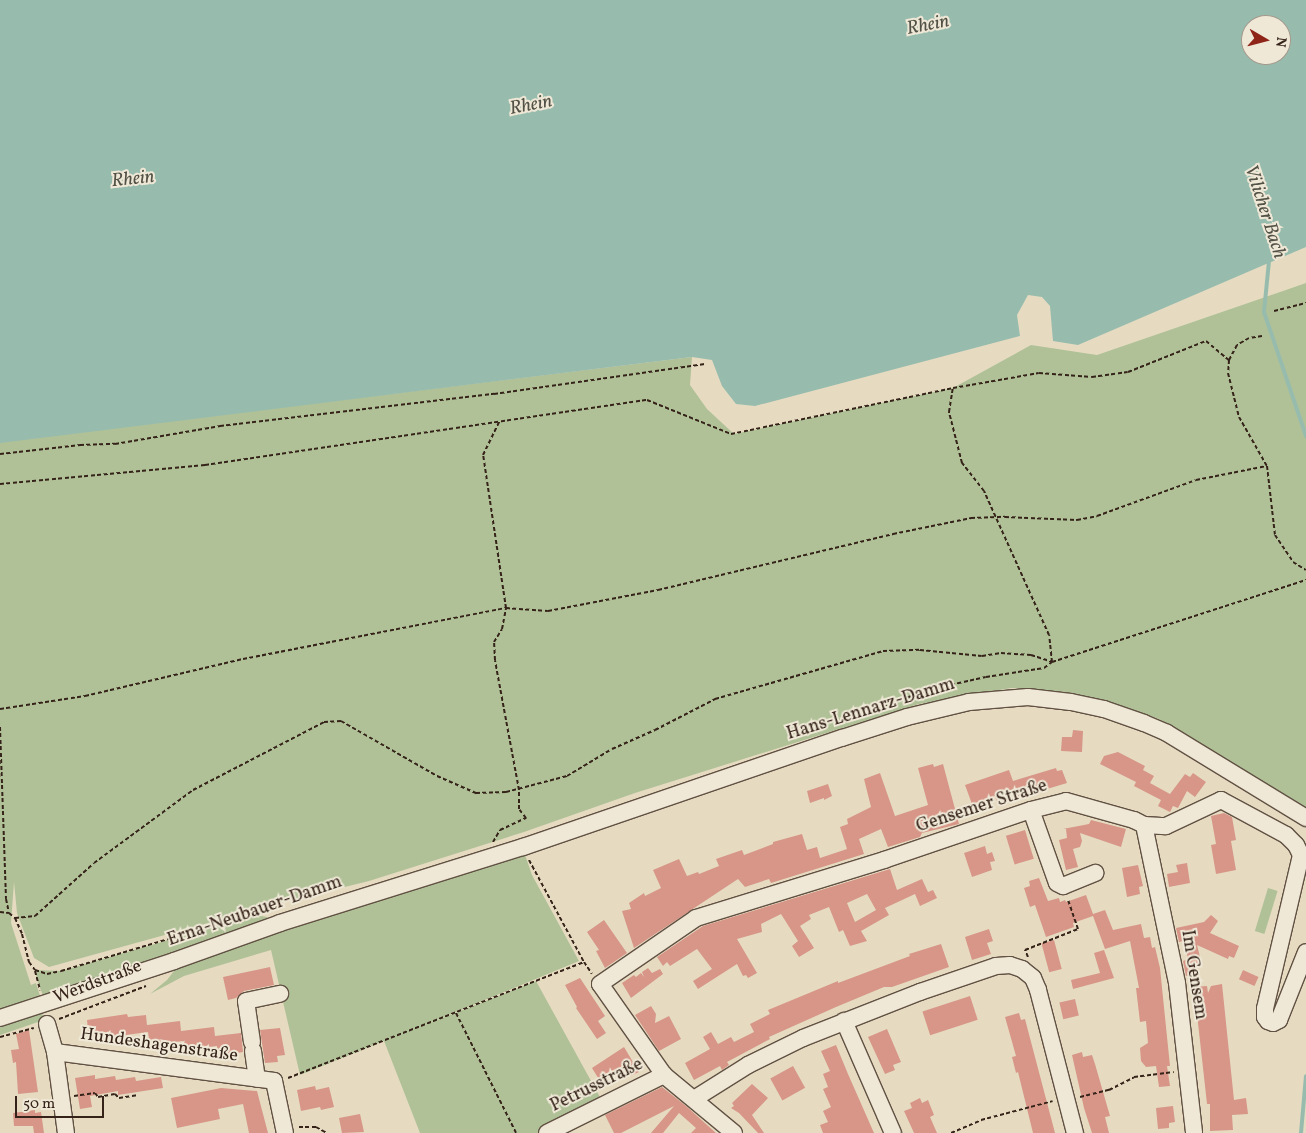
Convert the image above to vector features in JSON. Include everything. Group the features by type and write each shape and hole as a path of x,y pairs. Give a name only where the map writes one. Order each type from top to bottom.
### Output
{"street":[{"name":"Hans-Lennarz-Damm","path":"524,847 907,717 968,702 1028,697 1104,709 1144,722 1167,733 1306,818"},
{"name":"Gensemer Straße","path":"600,984 696,918 884,860 1031,810 1066,801 1134,820 1144,826 1166,826 1221,800 1286,835 1296,845 1301,855 1265,1008 1265,1017 1268,1022 1273,1023 1279,1020 1306,952"},
{"path":"1031,810 1057,883 1063,886 1096,873"},
{"name":"Im Gensem","path":"1144,826 1176,983 1194,1133"},
{"name":"Erna-Neubauer-Damm","path":"0,1018 174,961 280,923 524,847"},
{"path":"694,1098 748,1065 803,1038 844,1021 996,966 1010,965 1022,969 1033,978 1038,990 1075,1133"},
{"path":"600,984 664,1075 734,1133"},
{"name":"Hundeshagenstraße","path":"257,1079 246,1001 280,994"},
{"path":"844,1021 893,1133"},
{"name":"Werdstraße","path":"47,1024 55,1052 66,1133"},
{"name":"Hundeshagenstraße","path":"55,1052 274,1081"},
{"name":"Petrusstraße","path":"547,1133 664,1075"},
{"path":"274,1081 284,1132"}],"path":[{"path":"1274,311 1306,303"},
{"path":"1262,336 1249,338 1237,345 1229,360 1228,373 1239,417 1267,466 1276,535 1293,562 1306,570"},
{"path":"0,484 205,465 647,400 731,434 953,388 1039,373 1092,377 1128,372 1206,341 1229,360"},
{"path":"0,454 80,445 115,444 220,426 494,394 705,364"},
{"path":"953,388 949,412 962,463 984,491 1049,635 1052,662"},
{"path":"494,856 493,839 500,830 526,818 519,809 519,790 495,660 494,642 502,629 506,608 483,455 499,422"},
{"path":"0,709 85,696 243,659 506,608 548,611 658,590 893,534 971,518 1077,520 1097,516 1196,480 1267,466"},
{"path":"852,720 877,708 932,689 986,677 1044,668 1052,662 1306,580"},
{"path":"15,918 35,916 94,863 193,790 324,722 341,721 437,776 476,793 519,790 567,776 612,750 715,699 883,651 920,650 982,656 1001,653 1024,654 1052,662"},
{"path":"0,727 6,899 9,913"},
{"path":"524,847 584,962 600,984"},
{"path":"1022,969 1028,959 1025,950 1078,929 1063,886"},
{"path":"0,912 9,913 15,918 38,983"},
{"path":"34,970 47,974 61,971 252,914 272,915 280,923"},
{"path":"274,1081 300,1075 584,962"},
{"name":"Werdstraße","path":"47,1024 77,1010 149,985"},
{"path":"456,1013 516,1133"},
{"path":"0,1037 47,1024"},
{"path":"62,1098 95,1093 98,1097 115,1094 119,1098 137,1095"},
{"path":"284,1132 311,1126 327,1133"}],"shaded area":[{"path":"1306,283 1306,811 1159,719 1122,706 1065,692 1011,688 919,704 635,793 524,832 369,881 284,902 49,967 34,958 17,913 14,882 11,923 31,985 36,983 41,999 0,1013 0,442 692,357 690,385 707,409 734,434 953,388 1031,345 1097,355"},
{"path":"523,849 532,875 579,961 422,1026 536,981 601,1099 538,1133 420,1133 384,1041 300,1075 271,950 184,976 150,994 167,980 181,962"},
{"path":"1268,888 1278,891 1264,934 1255,931"},
{"path":"255,915 267,917 270,922 44,998 38,983 35,970 61,971"},
{"path":"41,1009 44,1020 0,1035 0,1021"}],"water":[{"name":"Rhein","path":"0,0 1306,0 1306,247 1078,345 1053,341 1050,306 1042,297 1028,295 1017,315 1020,336 755,406 736,404 722,386 712,360 692,357 0,443"}],"building":[{"path":"1073,730 1083,731 1082,752 1061,751 1062,737 1072,737"},
{"path":"1118,752 1145,766 1143,770 1154,776 1150,783 1170,794 1185,774 1190,777 1193,773 1206,782 1195,797 1187,791 1178,808 1173,806 1170,812 1158,806 1161,800 1134,786 1136,782 1100,764 1104,756"},
{"path":"933,764 934,767 943,764 959,824 922,833 920,837 888,847 881,829 859,839 864,854 771,883 769,879 745,887 738,879 634,948 622,911 631,909 629,903 644,893 645,896 661,888 653,870 679,859 687,876 698,872 699,874 719,866 716,859 742,850 744,855 773,844 773,842 802,834 807,850 817,847 820,858 847,849 840,827 848,824 847,819 871,807 864,779 880,773 895,816 928,805 918,768"},
{"path":"1056,768 1057,771 1062,770 1067,783 1017,798 1014,789 1001,794 997,802 995,796 972,804 965,785 1009,770 1013,781"},
{"path":"828,784 832,796 810,803 807,791"},
{"path":"1224,813 1232,817 1236,840 1231,841 1236,870 1216,874 1211,845 1216,844 1211,816"},
{"path":"1091,820 1126,829 1121,847 1080,833 1082,841 1080,847 1073,849 1078,867 1066,870 1059,840 1067,838 1066,829 1063,829 1089,824"},
{"path":"1025,830 1034,859 1015,865 1006,836"},
{"path":"985,846 987,854 992,852 995,861 990,862 992,870 972,877 964,853"},
{"path":"1187,863 1190,883 1169,887 1167,874 1178,872 1176,865"},
{"path":"1138,865 1143,886 1139,887 1140,894 1127,897 1122,868"},
{"path":"890,869 897,890 922,879 928,892 933,890 937,898 920,906 915,894 885,908 889,915 861,931 867,941 850,946 843,930 839,932 829,907 809,915 811,919 800,926 814,948 799,957 792,946 798,941 781,914 761,924 762,932 737,939 757,973 748,978 746,975 743,976 737,964 698,989 693,981 712,969 697,949 670,966 667,962 663,966 657,957 703,926","holes":["867,894 876,910 855,922 847,903"]},
{"path":"1039,878 1048,901 1059,898 1060,902 1065,900 1066,902 1086,895 1093,914 1105,910 1113,930 1141,924 1144,938 1150,937 1152,948 1155,947 1160,968 1170,1066 1167,1066 1170,1086 1159,1087 1156,1066 1146,1067 1141,1061 1140,1048 1148,1043 1146,1021 1140,1022 1136,988 1139,988 1130,941 1105,949 1093,916 1073,923 1074,927 1046,937 1035,905 1030,907 1024,888 1030,886 1029,881"},
{"path":"1211,915 1218,921 1210,933 1239,946 1234,958 1229,956 1228,959 1197,945 1202,965 1194,967 1195,974 1186,976 1183,961 1188,959 1184,941 1179,942 1176,928 1204,922"},
{"path":"604,920 627,953 605,968 596,951 599,950 587,932"},
{"path":"989,929 993,941 987,943 991,954 972,960 965,937"},
{"path":"1054,940 1062,969 1049,972 1041,943"},
{"path":"941,944 949,967 892,987 884,987 769,1037 770,1039 727,1062 729,1065 722,1070 720,1066 694,1080 685,1063 710,1049 703,1037 711,1032 718,1044 731,1037 734,1042 754,1032 750,1024 770,1014 768,1010 838,981 838,983 910,956 909,954"},
{"path":"1104,950 1114,978 1073,989 1071,980 1100,973 1094,953"},
{"path":"270,967 274,985 244,991 236,998 228,1000 223,977"},
{"path":"648,968 652,973 660,969 663,974 631,998 622,983 641,973 644,977 642,972"},
{"path":"1243,970 1259,977 1254,986 1239,979"},
{"path":"580,978 605,1016 598,1021 606,1033 597,1039 576,1008 565,985"},
{"path":"1222,984 1234,1100 1246,1098 1248,1114 1232,1115 1233,1130 1210,1131 1210,1104 1207,1104 1194,987 1207,986 1208,993 1211,986"},
{"path":"970,996 978,1020 930,1035 922,1011"},
{"path":"1075,999 1079,1016 1063,1019 1059,1003"},
{"path":"651,1006 656,1014 655,1023 669,1016 681,1039 659,1051 635,1015"},
{"path":"1019,1013 1021,1020 1025,1019 1055,1133 1033,1133 1018,1072 1016,1073 1012,1057 1016,1056 1005,1017"},
{"path":"127,1014 128,1017 146,1015 147,1025 180,1021 181,1031 214,1027 215,1036 241,1033 243,1052 218,1056 217,1046 184,1050 183,1041 150,1045 148,1032 89,1040 87,1020"},
{"path":"280,1028 285,1055 277,1056 278,1062 265,1063 260,1030"},
{"path":"887,1029 901,1062 893,1065 895,1070 885,1074 868,1037"},
{"path":"29,1030 38,1092 18,1094 16,1062 13,1063 11,1050 19,1049 16,1034"},
{"path":"836,1045 874,1133 823,1133 820,1125 828,1122 823,1111 831,1107 823,1089 828,1087 823,1074 830,1071 821,1051"},
{"path":"624,1047 639,1072 630,1076 621,1067 600,1081 592,1068"},
{"path":"1082,1052 1083,1057 1092,1055 1110,1116 1105,1117 1109,1133 1092,1133 1084,1108 1072,1055"},
{"path":"793,1066 805,1088 782,1100 770,1079"},
{"path":"95,1075 95,1079 115,1076 116,1080 135,1077 136,1081 161,1077 163,1088 118,1095 118,1091 90,1096 92,1107 80,1109 75,1078"},
{"path":"752,1084 768,1098 752,1115 764,1133 758,1133 739,1113 731,1108 734,1106 732,1103"},
{"path":"315,1086 316,1090 329,1087 334,1107 321,1110 320,1107 301,1111 297,1090"},
{"path":"662,1087 716,1133 691,1133 696,1128 679,1113 663,1133 651,1133 674,1106 621,1133 614,1133 605,1115"},
{"path":"221,1088 257,1091 268,1133 249,1133 243,1104 218,1109 220,1119 177,1128 171,1098"},
{"path":"920,1098 922,1103 928,1100 934,1115 930,1117 937,1133 914,1133 904,1111 912,1108 910,1103"},
{"path":"1173,1106 1175,1122 1169,1123 1169,1128 1158,1129 1156,1108"},
{"path":"35,1110 35,1113 41,1112 44,1133 34,1133 33,1126 14,1126 13,1113"},
{"path":"360,1114 364,1132 342,1133 339,1118"}],"waterway":[{"name":"Vilicher Bach","path":"1269,261 1264,312 1306,436"},
{"name":"Vilicher Bach","path":"1301,1133 1306,1076"}]}
